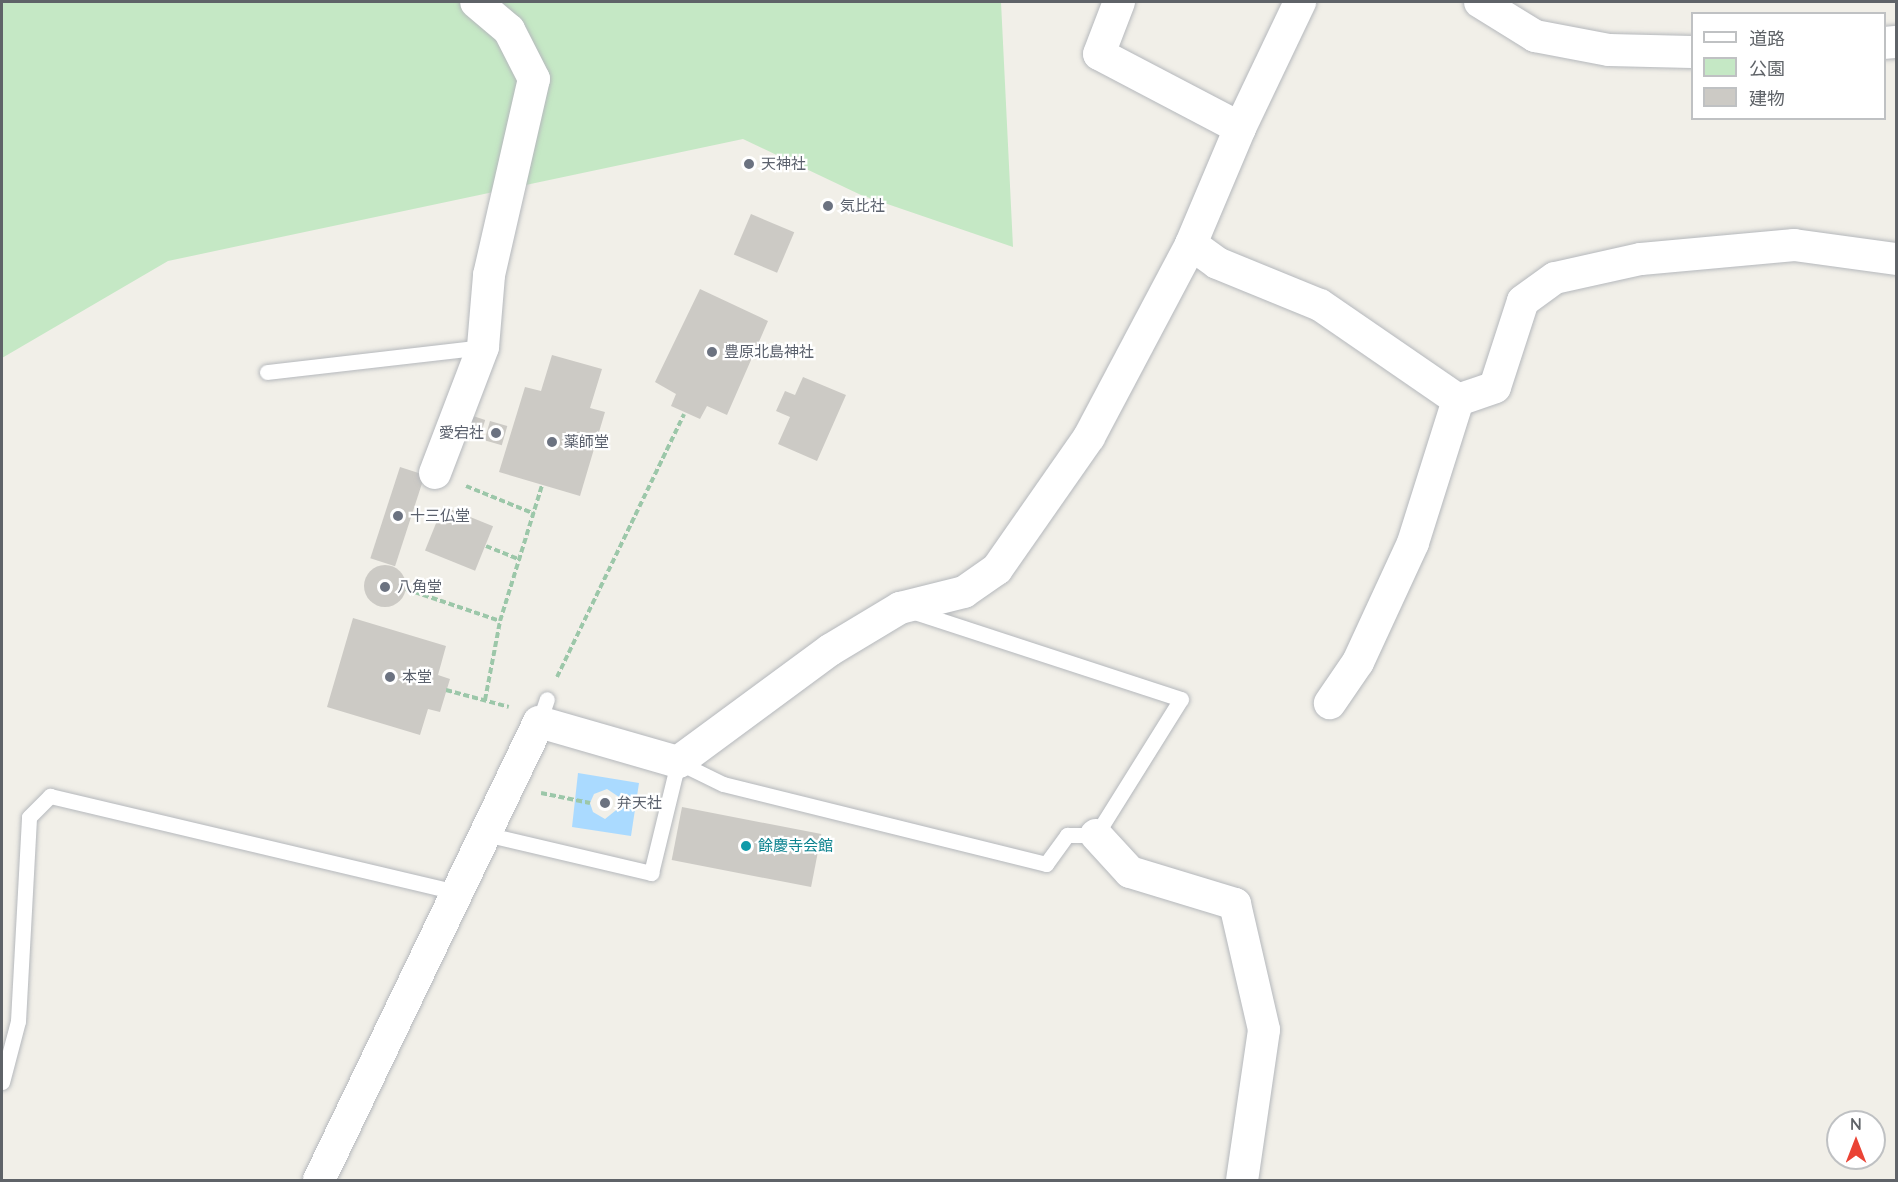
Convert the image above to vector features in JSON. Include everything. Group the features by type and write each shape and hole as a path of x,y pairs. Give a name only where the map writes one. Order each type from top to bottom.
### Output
{"street":[{"path":"435,473 483,347 489,275 534,79 509,30 476,2"},
{"path":"1119,2 1098,54 1240,128"},
{"path":"319,1180 543,710 678,762 830,651 900,608 964,592 997,569 1089,437 1191,244 1240,128 1300,2"},
{"path":"1480,2 1535,36 1609,50 1691,52"},
{"path":"1191,244 1217,263 1320,305 1458,400"},
{"path":"1458,400 1495,387 1523,301 1555,279 1641,259 1794,245 1896,259"},
{"path":"1330,703 1358,662 1413,543 1458,400"},
{"path":"1096,835 1130,872 1235,904 1263,1030 1242,1180"}],"lane":[{"path":"267,372 483,347"},
{"path":"485,834 651,873 678,762 723,784 1046,864 1067,835 1096,835 1180,699 900,608"},
{"path":"2,1082 18,1021 29,818 50,796 457,892"}],"path":[{"path":"446,690 485,700 543,710 684,414"},
{"path":"435,473 535,514"},
{"path":"485,700 500,621 535,514 542,485"},
{"path":"486,546 520,560"},
{"path":"406,589 500,621"},
{"path":"576,800 590,803"}],"green space":[{"path":"2,2 1001,2 1013,247 861,195 743,139 168,261 2,358"}],"water":[{"path":"578,773 639,783 631,836 572,827","holes":["607,789 619,797 620,807 605,819 593,812 590,803 594,794"]}],"building":[{"path":"751,214 794,232 777,273 734,255"},
{"name":"豊原北島神社","path":"700,289 768,321 727,415 707,406 700,419 671,406 676,394 655,382"},
{"name":"薬師堂","path":"552,355 602,369 590,408 605,412 580,496 499,472 525,387 541,391"},
{"path":"803,377 846,395 817,461 778,444 790,417 776,411 785,391 795,395"},
{"path":"470,415 485,420 479,438 464,433"},
{"name":"愛宕社","path":"490,421 507,426 502,445 484,440"},
{"name":"十三仏堂","path":"400,467 425,475 395,566 370,558"},
{"path":"443,506 493,526 475,571 425,551"},
{"name":"八角堂","path":"385,565 393,566 400,571 405,578 405,594 400,601 393,606 385,607 377,606 370,601 365,594 364,586 365,578 370,571 377,566"},
{"name":"本堂","path":"353,618 446,646 438,675 450,679 440,712 428,709 420,735 327,707"},
{"name":"餘慶寺会館","path":"682,807 821,834 811,887 672,860"}],"place":[{"name":"天神社","path":"749,164"},
{"name":"気比社","path":"828,206"},
{"name":"豊原北島神社","path":"712,352"},
{"name":"愛宕社","path":"496,433"},
{"name":"薬師堂","path":"552,442"},
{"name":"十三仏堂","path":"398,516"},
{"name":"八角堂","path":"385,587"},
{"name":"本堂","path":"390,677"},
{"name":"弁天社","path":"605,803"},
{"name":"餘慶寺会館","path":"746,846"}]}
